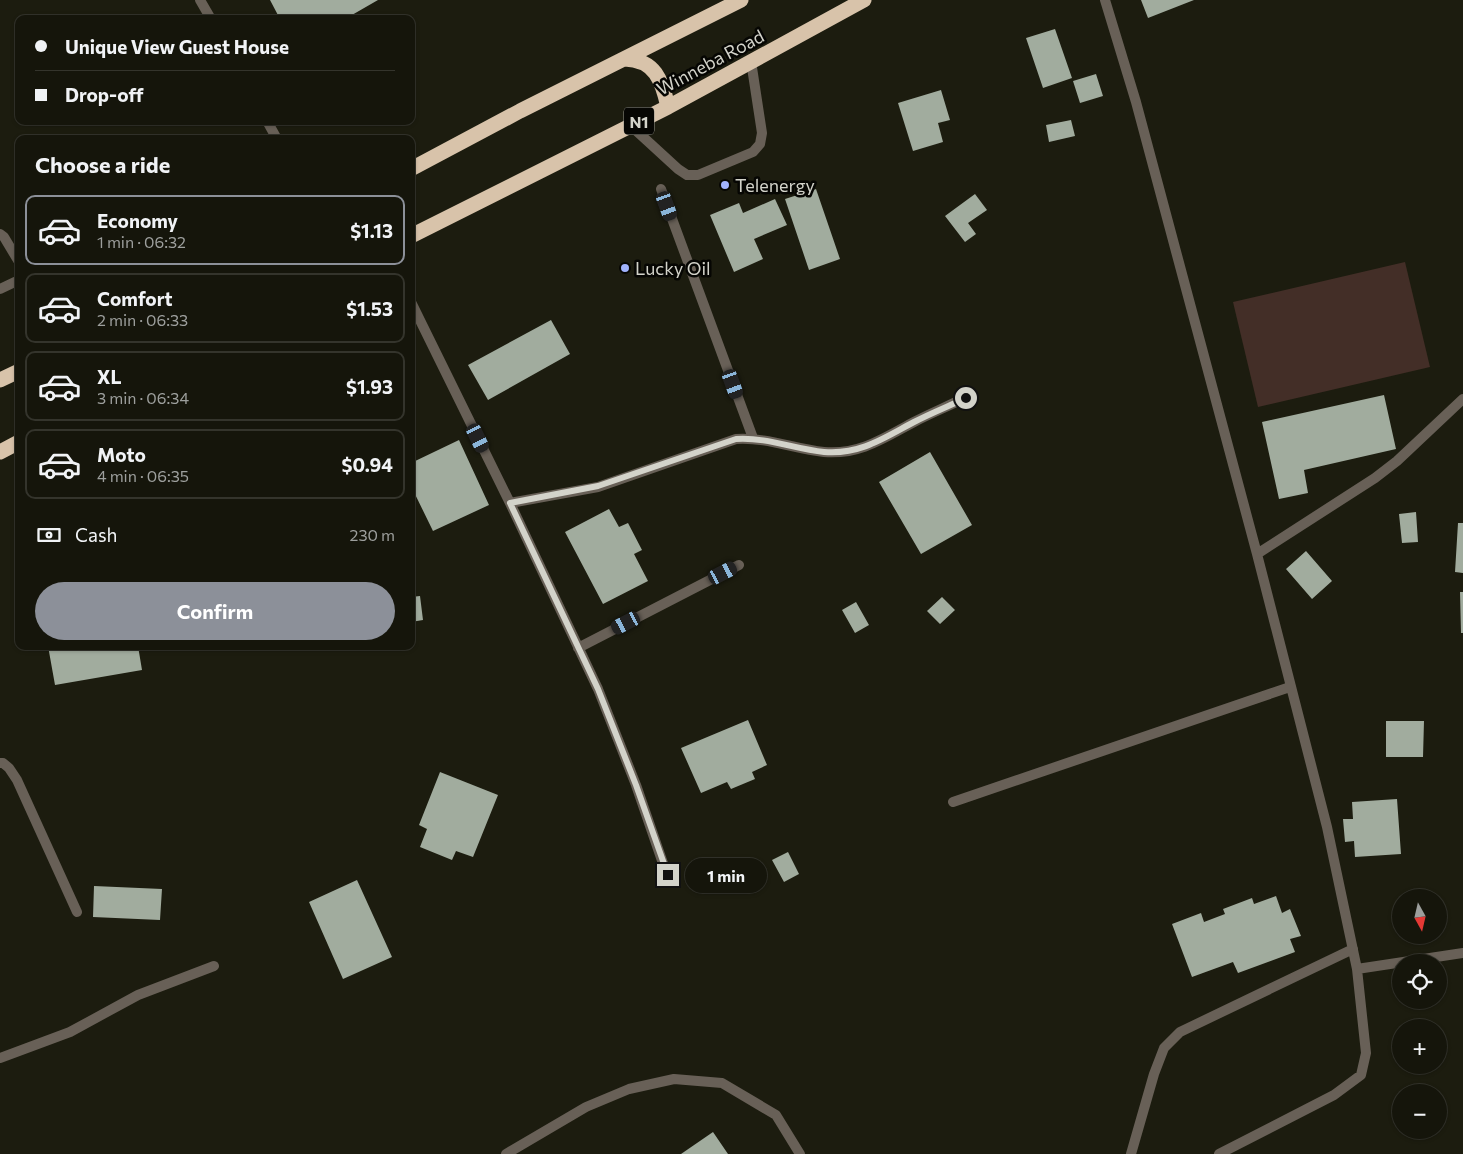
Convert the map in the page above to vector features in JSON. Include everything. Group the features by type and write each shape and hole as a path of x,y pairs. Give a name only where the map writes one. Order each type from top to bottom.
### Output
{"highway":[{"path":"415,167 520,111 741,0"},
{"name":"Winneba Road","path":"415,234 668,107 864,0"},
{"path":"624,59 637,60 655,73 662,85 668,107"},
{"path":"0,380 15,373"},
{"path":"0,452 15,444"}],"street":[{"path":"200,0 209,15"},
{"path":"1105,0 1136,102 1257,554 1327,827 1357,969 1366,1053 1361,1075 1334,1095 1218,1154"},
{"path":"630,125 678,169 687,174 698,175 753,152 760,144 762,134 751,61"},
{"path":"661,188 753,438"},
{"path":"0,234 4,237 15,255"},
{"path":"0,289 15,282"},
{"path":"415,310 510,503 598,689 636,785 668,875"},
{"path":"510,503 598,486 736,439 753,438 825,452 860,449 882,441 914,422 966,398"},
{"path":"1257,554 1375,478 1397,461 1463,399"},
{"path":"578,648 739,564"},
{"path":"953,802 1290,687"},
{"path":"0,763 9,768 16,780 77,912"},
{"path":"1131,1154 1154,1074 1164,1048 1180,1032 1353,949"},
{"path":"1357,969 1463,953"},
{"path":"0,1058 70,1032 138,995 214,966"},
{"path":"506,1154 586,1107 629,1089 674,1079 722,1083 753,1101 776,1115 800,1154"}],"shaded area":[{"path":"1405,262 1430,367 1258,407 1233,302"}],"building":[{"path":"270,0 378,0 352,15 278,15"},
{"path":"1141,0 1194,0 1148,18"},
{"path":"1055,29 1072,78 1043,88 1026,38"},
{"path":"1096,74 1103,96 1080,103 1073,81"},
{"path":"941,90 950,120 938,123 943,142 913,151 898,103"},
{"path":"1071,120 1075,136 1049,142 1046,125"},
{"path":"816,189 840,259 809,270 785,199"},
{"path":"975,194 987,210 968,223 976,234 965,242 945,216"},
{"path":"775,199 787,225 754,239 763,259 734,272 710,215 739,203 743,213"},
{"path":"551,320 570,354 488,400 468,365"},
{"path":"1384,395 1396,449 1304,470 1308,493 1279,499 1262,422"},
{"path":"459,440 489,505 433,531 415,494 415,461"},
{"path":"930,452 972,525 921,554 879,482"},
{"path":"609,509 619,527 628,523 642,550 634,554 648,581 603,604 565,532"},
{"path":"1416,512 1418,542 1402,543 1399,514"},
{"path":"1458,523 1463,523 1463,573 1455,572"},
{"path":"1306,551 1332,581 1312,599 1286,569"},
{"path":"1460,592 1463,592 1463,633 1461,633"},
{"path":"420,596 423,620 415,621 415,597"},
{"path":"942,597 955,610 940,624 927,611"},
{"path":"856,602 869,625 855,633 842,610"},
{"path":"49,650 139,650 142,670 55,685"},
{"path":"748,720 767,765 752,772 755,779 731,789 727,782 701,793 681,748"},
{"path":"1386,721 1424,721 1423,757 1386,757"},
{"path":"440,772 498,795 473,857 456,851 452,860 420,847 427,829 419,825"},
{"path":"1397,799 1401,854 1355,857 1354,841 1345,842 1343,819 1353,819 1352,802"},
{"path":"788,852 799,874 784,882 772,860"},
{"path":"357,880 392,957 343,979 309,902"},
{"path":"94,886 162,889 160,920 93,917"},
{"path":"1276,896 1282,913 1290,909 1301,936 1290,939 1295,952 1238,973 1233,962 1192,977 1172,924 1201,913 1204,922 1225,914 1223,909 1252,898 1254,904"},
{"path":"713,1132 728,1154 681,1154"}],"place":[{"name":"Telenergy","path":"725,185"},
{"name":"Lucky Oil","path":"625,268"}],"route":[{"path":"668,875 636,785 598,689 510,503 586,490 736,439 753,438 825,452 860,449 882,441 914,422 966,398"}]}
